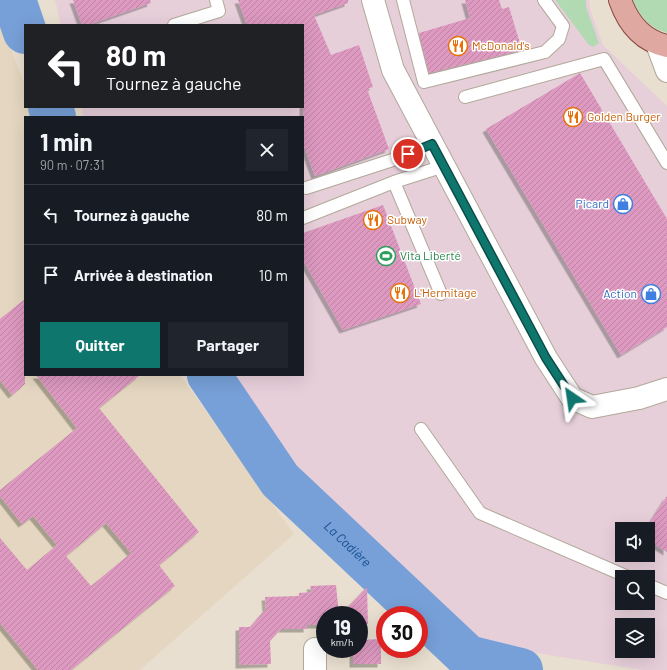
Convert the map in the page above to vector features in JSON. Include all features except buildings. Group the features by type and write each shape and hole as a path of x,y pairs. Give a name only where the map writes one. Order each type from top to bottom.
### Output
{"main road":[{"path":"620,0 626,17 637,31 662,45"}],"street":[{"path":"373,0 393,70 546,358 572,398 592,407 639,398 667,389"},
{"path":"662,45 667,71"}],"lane":[{"path":"177,24 219,11 216,0"},
{"path":"403,0 424,82 545,52 560,39 563,26 544,0"},
{"path":"465,97 604,59 667,163"},
{"path":"306,188 408,154 432,144"},
{"path":"304,218 394,182 444,166"},
{"path":"394,182 441,294"},
{"path":"421,429 480,514 615,571"},
{"path":"655,588 667,593"}],"shaded area":[{"path":"55,0 589,0 590,9 603,45 667,106 667,670 642,670 474,643 287,470 222,376 304,376 304,116 84,116 81,108 304,108 304,24 61,24"},
{"path":"0,21 24,82 24,108 34,108 38,116 24,116 24,376 181,376 294,534 140,670 0,670"}],"green space":[{"path":"555,0 586,0 586,7 599,43 593,47 589,45"},
{"path":"633,0 667,0 667,33 650,25 642,17"}],"waterway":[{"name":"La Cadière","path":"14,0 24,29"},
{"name":"La Cadière","path":"50,108 54,116"},
{"name":"La Cadière","path":"210,376 280,480 468,657 521,670"}],"place":[{"name":"McDonald's","path":"458,46"},
{"name":"Golden Burger","path":"573,117"},
{"name":"Picard","path":"623,204"},
{"name":"Subway","path":"373,220"},
{"name":"Vita Liberté","path":"386,256"},
{"name":"L'Hermitage","path":"400,293"},
{"name":"Action","path":"651,294"}],"route":[{"path":"408,154 432,144 546,358 572,398"}]}
